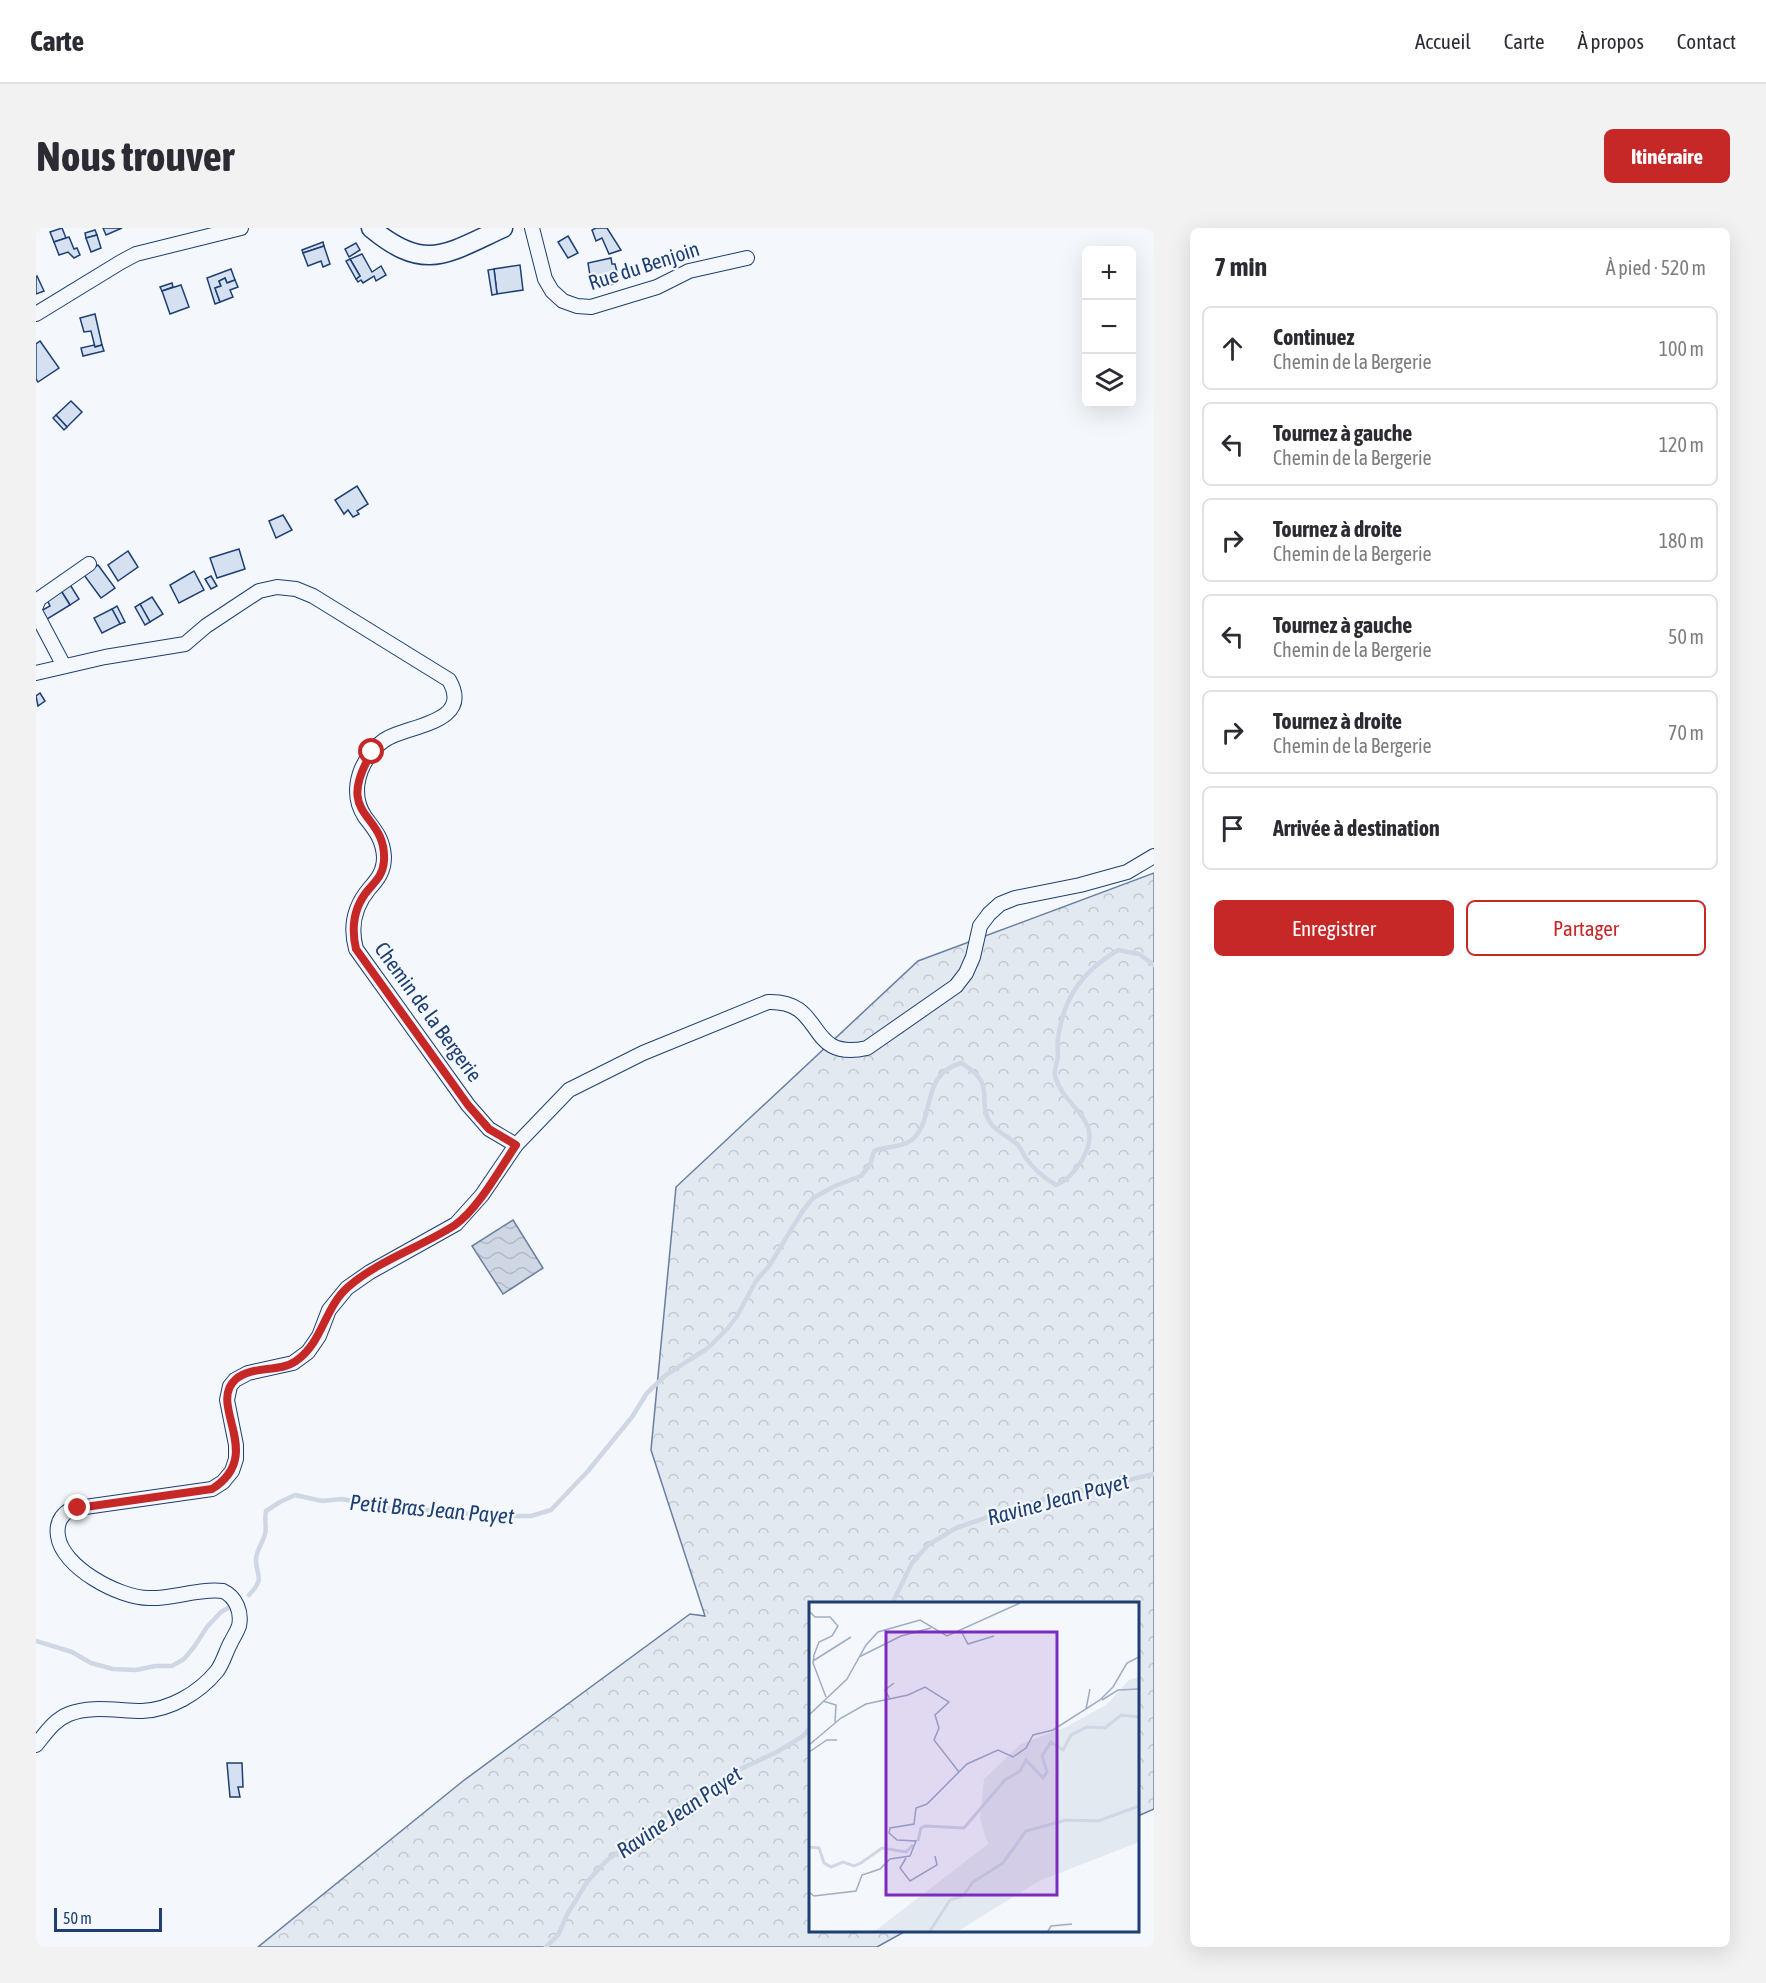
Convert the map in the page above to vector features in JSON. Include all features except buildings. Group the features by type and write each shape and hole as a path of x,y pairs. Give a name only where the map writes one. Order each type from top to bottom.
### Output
{"street":[{"path":"36,315 136,254 241,228"},
{"path":"371,228 389,244 423,256 439,255 456,250 502,228"},
{"name":"Rue du Benjoin","path":"532,228 545,279 552,291 563,301 577,306 591,307 657,287 689,271 747,258"},
{"path":"36,606 39,599 89,564"},
{"name":"Chemin de la Bergerie","path":"64,666 185,644 243,600 259,591 277,587 296,589 313,596 449,680 453,687 454,703 445,716 387,738 372,752 361,770 357,781 359,806 375,828 382,843 384,859 377,881 359,903 353,920 353,936 356,949 468,1105 489,1129 516,1145"},
{"path":"36,613 64,666 36,672"},
{"path":"36,1745 50,1726 67,1714 87,1709 145,1710 168,1706 196,1692 218,1669 240,1622 236,1602 223,1591 147,1598 108,1588 75,1564 59,1545 57,1530 61,1517 71,1509 212,1489 223,1482 232,1472 236,1459 236,1445 227,1400 230,1386 235,1380 248,1373 293,1363 308,1352 319,1336 330,1310 347,1288 370,1272 456,1224 482,1196 516,1145 569,1090 643,1053 768,1002 781,1001 794,1005 804,1013 827,1044 840,1050 854,1051 867,1048 956,986 966,973 973,957 980,926 1000,904 1015,898 1080,885 1126,872 1154,856"}],"green space":[{"path":"1154,873 1154,1809 1139,1816 1139,1602 809,1602 809,1932 904,1932 877,1947 258,1947 463,1781 690,1614 705,1616 651,1450 676,1187 918,961"}],"water":[{"path":"513,1220 543,1268 503,1294 472,1246"}],"waterway":[{"name":"Petit Bras Jean Payet","path":"249,1595 259,1581 256,1558 266,1532 266,1511 295,1495 322,1501 342,1499 398,1510 429,1510 493,1516 531,1516 551,1510 588,1471 632,1417 647,1393 666,1375 708,1348 728,1328 756,1281 769,1266 813,1198 861,1176 870,1165 874,1151 905,1144 914,1138 921,1129 934,1086 939,1077 948,1069 961,1063 973,1071 983,1086 985,1109 992,1125 1018,1145 1039,1173 1056,1185 1064,1181 1082,1160 1088,1145 1089,1133 1086,1123 1059,1087 1055,1075 1058,1038 1065,1009 1070,997 1085,976 1118,950 1139,954 1154,965"},
{"name":"Ravine Jean Payet","path":"893,1602 912,1563 928,1545 956,1528 1029,1503 1154,1474"},
{"name":"Petit Bras Jean Payet","path":"36,1641 72,1652 91,1663 113,1669 136,1670 155,1666 172,1666 184,1659 207,1627 221,1612 233,1605"},
{"name":"Ravine Jean Payet","path":"546,1947 558,1935 587,1882 605,1862 668,1814 734,1772 777,1752 803,1736 809,1729"}],"route":[{"path":"78,1508 212,1489 223,1482 232,1472 236,1459 236,1445 227,1400 230,1386 235,1380 241,1375 293,1363 308,1352 319,1336 330,1310 347,1288 370,1272 456,1224 482,1196 516,1145 489,1129 468,1105 356,949 353,920 359,903 377,881 384,859 382,843 375,828 359,806 357,793 357,781 361,770 372,752"}]}
